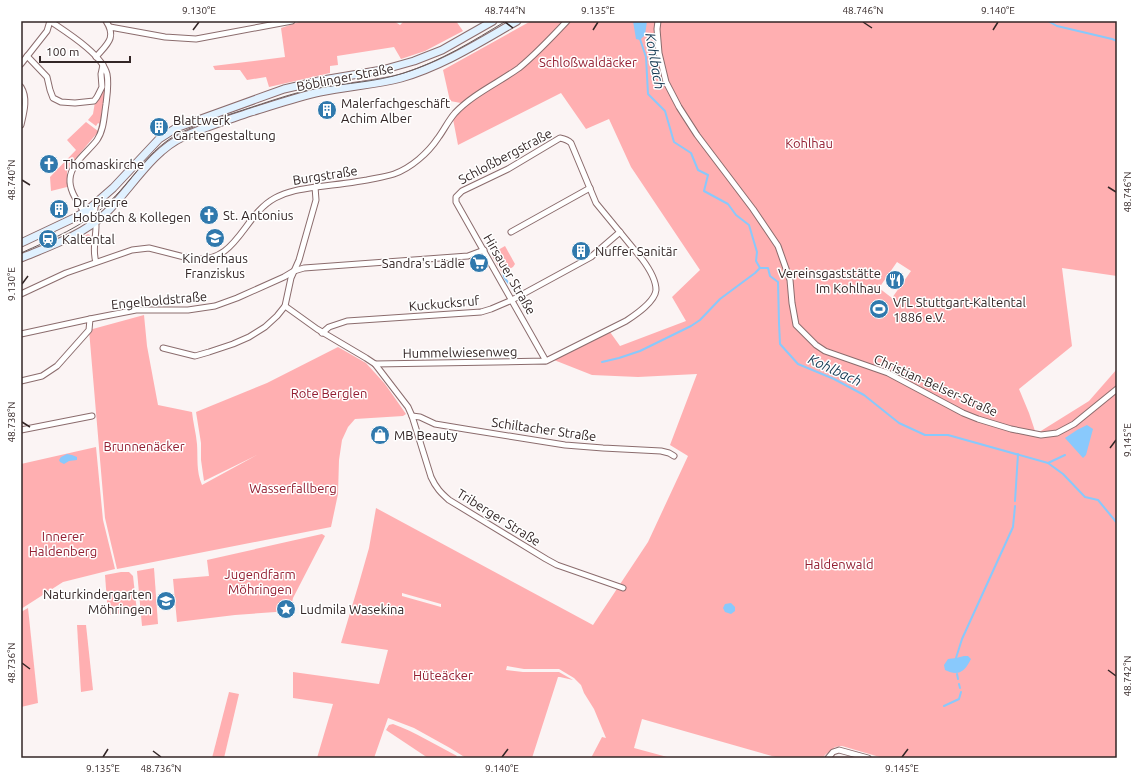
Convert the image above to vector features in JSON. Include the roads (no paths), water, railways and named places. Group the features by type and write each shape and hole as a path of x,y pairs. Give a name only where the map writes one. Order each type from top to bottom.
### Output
{"main road":[{"name":"Böblinger Straße","path":"21,243 69,221 96,205 152,146 167,133 176,128 284,90 323,80 382,70 427,57 492,21"},
{"name":"Böblinger Straße","path":"21,258 72,236 96,222 160,152 170,144 185,136 232,118 313,94 336,88 389,81 416,73 433,67 453,57 517,21"}],"street":[{"path":"21,64 47,31 50,21 72,36 96,57 103,65 107,73 108,89 102,126 97,139 74,166 70,173 70,185 73,194 84,212 88,212 90,215 89,226"},
{"path":"96,57 110,41 112,32 106,21"},
{"path":"110,27 165,37 196,39 292,21"},
{"name":"Burgstraße","path":"21,294 66,272 132,250 149,248 192,259 199,260 211,258 217,256 231,246 256,214 270,201 286,193 386,177 403,171 429,150 438,139 449,120 462,106 518,68 567,21"},
{"name":"Christian-Belser-Straße","path":"658,21 657,29 659,54 666,82 672,95 697,135 753,209 778,246 790,280 796,325 816,345 825,351 888,373 963,413 1012,429 1041,435 1057,433 1074,424 1117,389"},
{"path":"27,56 47,77 53,98 61,102 75,103 94,101 102,87 101,74 103,65"},
{"path":"21,87 24,91 25,104 21,125"},
{"name":"Schloßbergstraße","path":"456,197 462,191 508,169 560,138 568,140 571,143 596,203 649,269 656,290 654,295 642,310 626,321 546,361"},
{"path":"163,348 195,356 233,344 249,337 266,327 277,316 285,306 291,278 299,260 316,200 315,188"},
{"path":"511,232 590,188"},
{"name":"Hirsauer Straße","path":"456,197 456,202 546,361"},
{"path":"96,205 99,211 103,213 106,212"},
{"path":"96,205 94,257 96,262"},
{"name":"Kuckucksruf","path":"322,333 329,327 347,321 481,312 491,309 512,300 591,257 620,232"},
{"name":"Engelboldstraße","path":"21,334 136,310 188,310 215,306 237,298 294,271 304,268 468,256 484,250"},
{"name":"Triberger Straße","path":"285,306 322,333 374,364 408,407 431,477 435,486 440,492 456,504 557,565 623,588"},
{"path":"21,381 42,376 57,366 89,330 90,319"},
{"name":"Hummelwiesenweg","path":"374,364 546,361"},
{"path":"21,430 92,416"},
{"name":"Schiltacher Straße","path":"412,416 420,417 435,424 565,445 661,451 674,456"},
{"path":"828,758 833,752 839,750 868,758"}],"water":[{"path":"633,21 647,21 645,35 640,40 636,39"},
{"path":"1087,425 1093,429 1086,455 1083,458 1065,438"},
{"path":"67,454 77,457 77,460 69,461 64,464 60,462 59,460 61,457"},
{"path":"731,603 735,607 735,611 731,614 725,612 723,608 725,604"},
{"path":"968,656 971,659 964,670 954,673 945,670 944,665 948,659"}],"waterway":[{"path":"1048,21 1057,26 1117,41"},
{"name":"Kohlbach","path":"640,39 646,57 648,94 665,111 674,142 691,153 698,170 708,175 704,191 728,204 736,215 749,225 757,252 756,261 760,268 768,268 770,276 778,282 780,344 798,364 834,379 864,395 899,423 925,435 948,435 1048,463 1063,474 1085,497 1098,500 1117,523"},
{"path":"508,267 505,271 504,277 514,290"},
{"path":"602,362 640,351 691,326 700,320 720,299 760,268"},
{"path":"1015,501 1018,454"},
{"path":"1048,463 1065,455"},
{"path":"956,658 962,639 1013,527 1015,506"},
{"path":"957,674 958,679"},
{"path":"959,684 960,688"},
{"path":"944,706 959,699 961,692"}],"tram line":[{"path":"21,253 66,232 97,212 116,195 159,147 180,133 211,120 299,92 404,73 444,57 506,21"}],"place":[{"name":"Malerfachgeschäft Achim Alber","path":"327,110"},
{"name":"Blattwerk Gartengestaltung","path":"159,127"},
{"name":"Thomaskirche","path":"49,164"},
{"name":"Dr. Pierre Hobbach & Kollegen","path":"59,209"},
{"name":"St. Antonius","path":"209,215"},
{"name":"Kinderhaus Franziskus","path":"215,238"},
{"name":"Kaltental","path":"48,239"},
{"name":"Nuffer Sanitär","path":"581,251"},
{"name":"Sandra's Lädle","path":"479,263"},
{"name":"Vereinsgaststätte Im Kohlhau","path":"895,280"},
{"name":"VfL Stuttgart-Kaltental 1886 e.V.","path":"879,309"},
{"name":"MB Beauty","path":"380,435"},
{"name":"Naturkindergarten Möhringen","path":"166,601"},
{"name":"Ludmila Wasekina","path":"286,609"}],"park label":[{"name":"Schloßwaldäcker","path":"588,62"},
{"name":"Kohlhau","path":"809,143"},
{"name":"Rote Berglen","path":"329,393"},
{"name":"Brunnenäcker","path":"144,446"},
{"name":"Wasserfallberg","path":"293,488"},
{"name":"Innerer Haldenberg","path":"63,544"},
{"name":"Haldenwald","path":"839,564"},
{"name":"Jugendfarm Möhringen","path":"260,582"},
{"name":"Hüteäcker","path":"443,675"}]}
